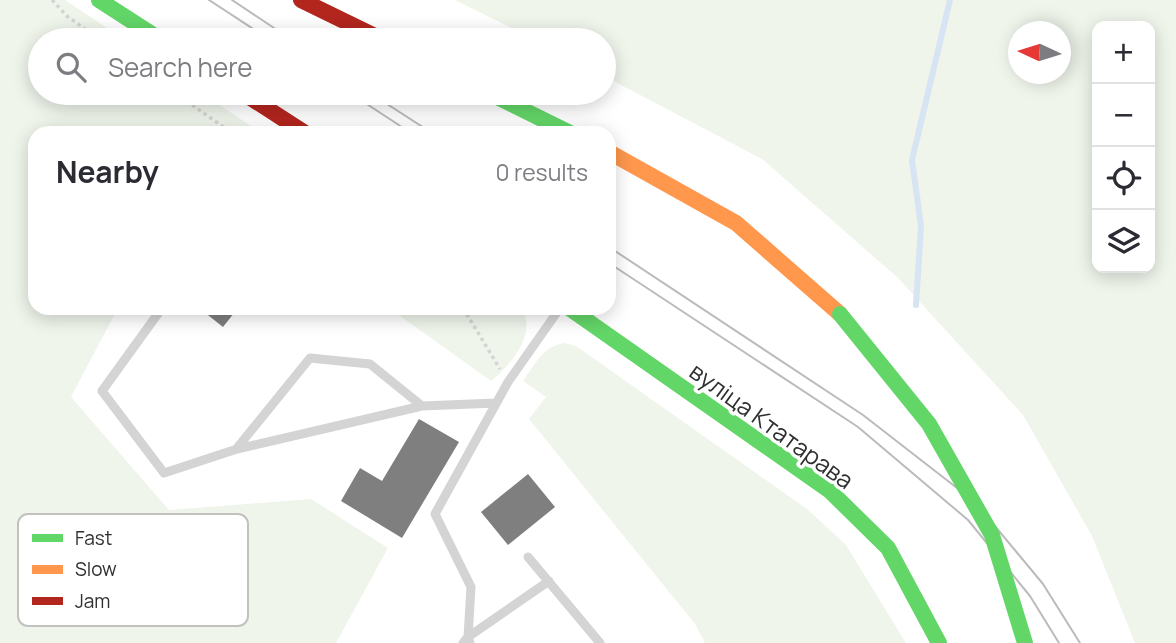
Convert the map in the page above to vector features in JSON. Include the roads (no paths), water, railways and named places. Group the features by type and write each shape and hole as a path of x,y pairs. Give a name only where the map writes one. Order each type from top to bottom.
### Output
{"main road":[{"path":"99,0 142,28"},
{"path":"301,0 358,28"},
{"path":"262,105 294,126"},
{"path":"513,105 556,126"},
{"path":"616,156 736,223 840,314 929,424 992,535 1024,643"},
{"name":"вуліца Ктатарава","path":"579,315 830,491 888,548 939,643"}],"lane":[{"path":"157,315 102,391 164,473 237,449 422,406 496,403"},
{"path":"467,641 471,587 435,514 508,382 554,315"},
{"path":"237,449 310,358 370,364 422,406"},
{"path":"528,557 600,643"},
{"path":"467,641 549,580"}],"waterway":[{"path":"916,305 921,226 912,160 950,0"}],"tram line":[{"path":"209,0 252,28"},
{"path":"232,0 274,28"},
{"path":"368,105 400,126"},
{"path":"389,105 421,126"},
{"path":"616,252 863,415 975,502 1043,584 1080,643"},
{"path":"616,268 858,427 968,520 1030,596 1059,643"}]}
